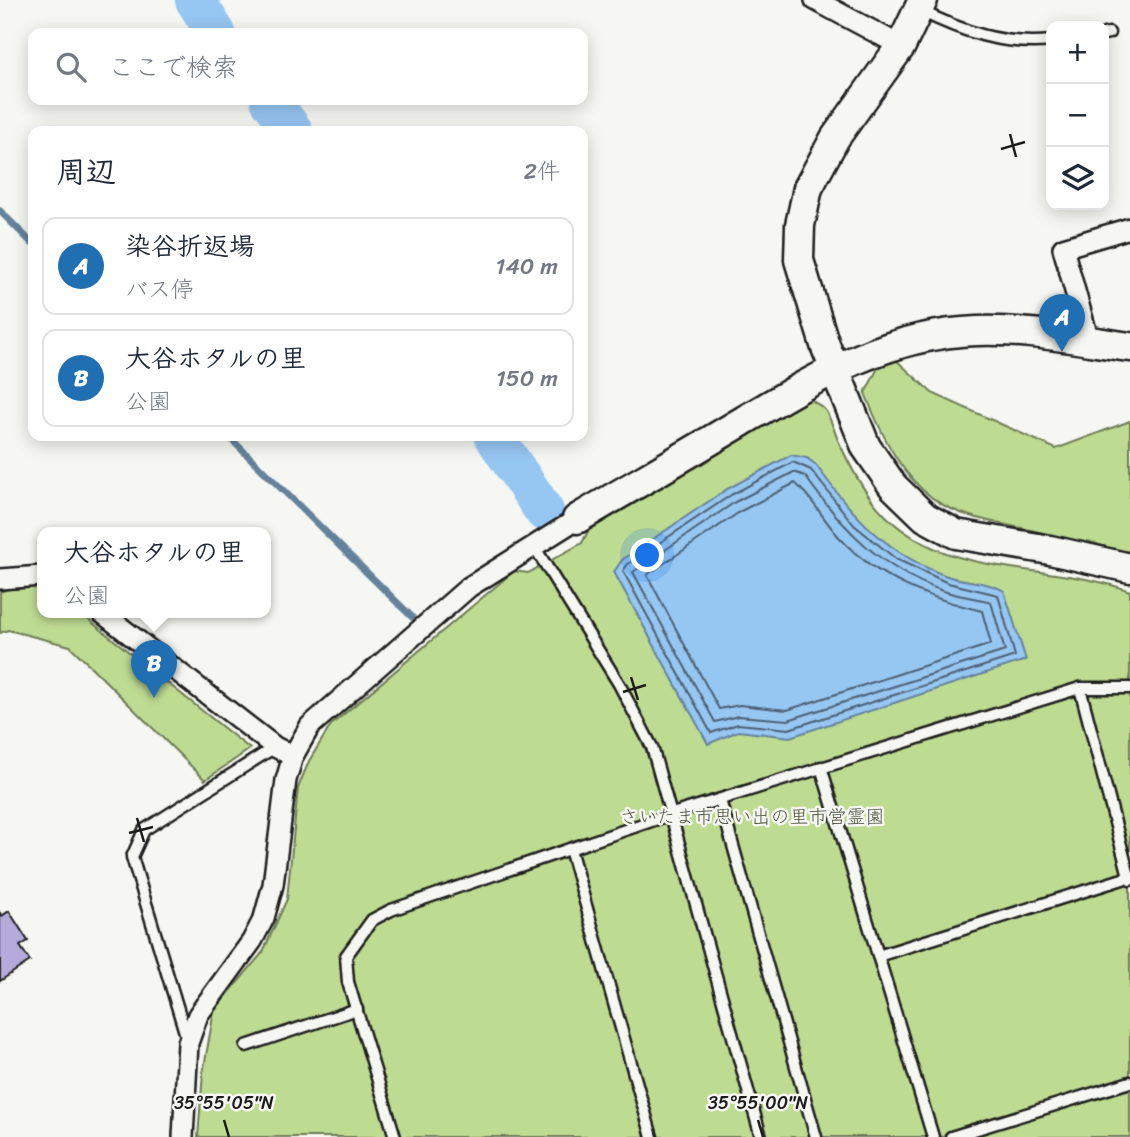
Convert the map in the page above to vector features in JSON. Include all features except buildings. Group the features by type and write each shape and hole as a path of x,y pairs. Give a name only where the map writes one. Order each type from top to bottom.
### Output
{"street":[{"path":"815,0 901,46"},
{"path":"921,5 901,46 823,156 804,202 799,260 807,293 834,368 866,447 893,486 925,517 956,534 1050,550 1130,568"},
{"path":"1089,341 1063,248 1130,228"},
{"path":"183,1137 188,1043 198,1014 252,941 264,918 273,885 286,780 293,756 317,718 469,587 571,522 834,368 905,341 975,331 1008,330 1130,347"},
{"path":"0,579 37,576"},
{"path":"109,618 275,747 293,756"}],"lane":[{"path":"921,5 975,35 1017,41 1046,41"},
{"path":"539,542 652,747 761,1137"},
{"path":"878,956 1130,878 1080,688"},
{"path":"396,1137 348,982 346,956 372,920 391,910 570,849 821,767 1080,688 1130,688"},
{"path":"188,1043 173,985 132,857 144,830 275,747"},
{"path":"821,767 933,1137"},
{"path":"720,800 816,1137"},
{"path":"570,849 652,1137"},
{"path":"246,1046 357,1009"},
{"path":"951,1137 1130,1082"}],"green space":[{"path":"895,359 932,393 1056,449 1130,421 1130,555 1088,541 1085,549 1045,534 991,522 945,506 930,496 905,471 895,456 865,393 879,366"},
{"name":"さいたま市思い出の里市営霊園","path":"808,398 827,413 847,459 869,496 883,513 909,535 938,550 968,560 1099,582 1130,591 1130,1137 198,1137 203,1073 214,1011 263,952 287,899 298,788 309,761 331,725 514,571 528,573 582,543 588,531"},
{"path":"21,584 37,587 37,618 86,618 250,749 205,780 70,646 8,630 0,633 0,592"}],"water":[{"path":"791,455 807,458 816,465 857,516 889,545 907,557 947,576 991,585 1004,591 1026,660 790,737 738,731 708,744 614,572 622,560 727,489"}],"waterway":[{"path":"195,0 213,28"},
{"path":"274,105 289,126"},
{"path":"0,211 28,239"},
{"path":"233,441 412,617"},
{"path":"497,441 544,511"}],"place":[{"name":"染谷折返場","path":"1062,352"},
{"name":"大谷ホタルの里","path":"154,698"}]}
